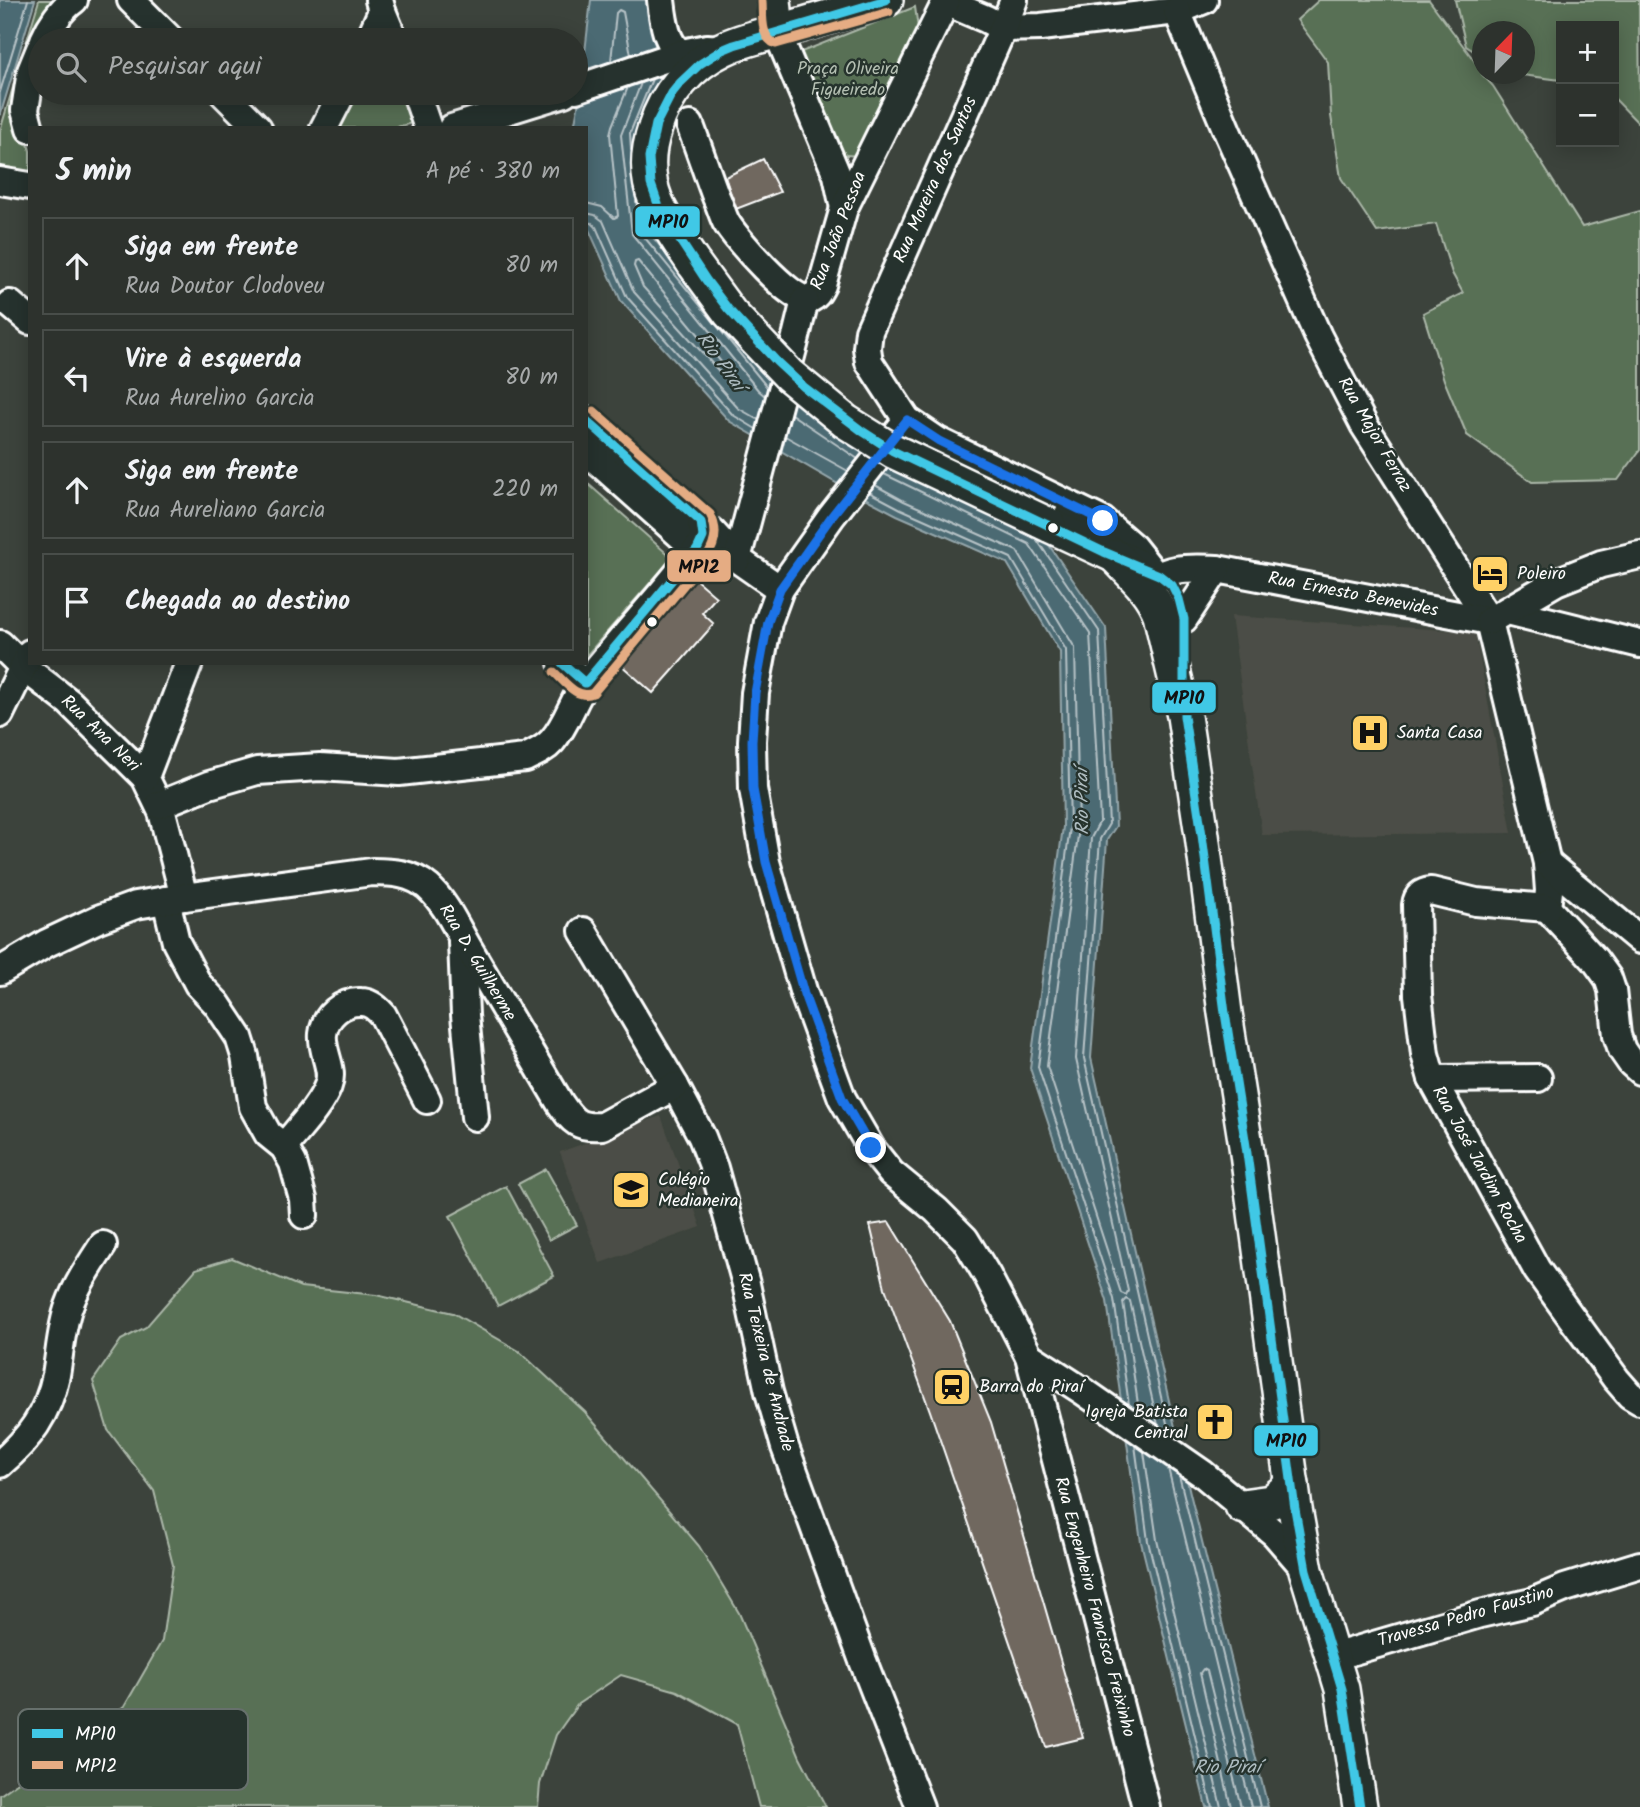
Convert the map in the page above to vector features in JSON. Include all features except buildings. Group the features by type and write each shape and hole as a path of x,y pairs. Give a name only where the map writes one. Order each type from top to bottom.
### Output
{"main road":[{"path":"886,0 776,16 692,56 679,84 662,108 651,140 649,169 656,200 694,264 730,313 789,375 826,406 893,451 1110,554 1153,579 1172,585 1179,599 1174,622 1184,716 1292,1485 1306,1570 1342,1689 1360,1807"},
{"path":"1242,1506 1271,1502 1292,1485"}],"street":[{"path":"50,28 74,0"},
{"path":"131,0 159,28"},
{"path":"661,0 670,43 674,49 692,56"},
{"name":"Rua Moreira dos Santos","path":"907,420 869,362 869,331 1014,0"},
{"path":"946,1 1003,28 1041,27 1177,11 1204,0"},
{"name":"Rua João Pessoa","path":"690,125 726,223 750,253 793,294 805,300 814,297 822,285 844,208 849,174 905,87 946,1"},
{"path":"373,28 380,6"},
{"path":"380,6 389,28"},
{"name":"Rua Major Ferraz","path":"1177,11 1324,347 1364,425 1498,616 1547,863 1547,908"},
{"path":"776,16 849,174"},
{"path":"588,86 692,56"},
{"path":"28,90 25,110 29,126"},
{"path":"235,105 256,126"},
{"path":"325,126 336,105"},
{"path":"420,105 427,126"},
{"path":"459,126 527,105"},
{"path":"0,181 28,186"},
{"path":"737,559 805,300"},
{"path":"907,420 939,441 1103,521 1133,547 1153,579"},
{"name":"Rua Engenheiro Francisco Freixinho","path":"907,420 831,517 780,589 768,622 755,693 753,789 766,862 804,994 842,1098 871,1148 891,1173 936,1210 965,1239 1029,1356 1146,1807"},
{"path":"588,422 722,542 737,559 780,589"},
{"path":"588,454 697,550 737,559"},
{"path":"160,808 209,785 257,771 320,767 400,772 525,758 540,751 565,724 585,683 697,550 704,534 701,523"},
{"path":"1498,616 1556,582 1601,564 1640,555"},
{"name":"Rua Ernesto Benevides","path":"1153,579 1185,568 1217,569 1498,616 1640,645"},
{"path":"1174,622 1217,569"},
{"name":"Rua Ana Neri","path":"0,644 26,659"},
{"path":"0,714 26,659"},
{"name":"Rua Ana Neri","path":"32,665 145,777 160,808 177,895 176,942 198,984 217,1004 239,1037 245,1056 253,1107 268,1134 284,1147 293,1163 303,1199 304,1215"},
{"path":"145,777 188,665"},
{"path":"564,665 585,683"},
{"path":"1547,863 1640,940"},
{"name":"Rua D. Guilherme","path":"0,971 47,943 97,919 136,905 177,895 372,872 395,872 412,876 428,887 445,906 560,1103 574,1122 589,1127 602,1126 675,1086"},
{"name":"Rua José Jardim Rocha","path":"1547,908 1476,902 1431,891 1425,891 1417,900 1418,995 1425,1054 1432,1079 1537,1270 1616,1379 1630,1395 1640,1401"},
{"path":"1547,908 1608,978 1622,1050 1640,1071"},
{"name":"Rua Teixeira de Andrade","path":"583,931 675,1086 702,1137 714,1168 746,1284 769,1392 785,1447 863,1661 920,1807"},
{"path":"461,937 475,1117"},
{"path":"284,1147 327,1090 331,1073 324,1049 324,1030 337,1009 351,1004 369,1003 383,1015 427,1100"},
{"path":"1432,1079 1538,1078"},
{"path":"0,1464 20,1447 36,1426 48,1401 56,1377 61,1338 69,1306 83,1275 103,1245"},
{"path":"1029,1356 1203,1475 1275,1534 1306,1570"},
{"path":"1042,1407 1086,1393"},
{"name":"Travessa Pedro Faustino","path":"1333,1657 1467,1617 1532,1602 1565,1588 1640,1566"},
{"path":"1355,1766 1368,1807"}],"shaded area":[{"name":"Santa Casa","path":"1231,616 1475,632 1512,833 1262,835"},
{"name":"Colégio Medianeira","path":"661,1116 701,1227 600,1263 560,1152"}],"green space":[{"path":"39,0 64,0 53,28 31,28"},
{"path":"1319,0 1429,0 1472,58 1472,84 1493,86 1582,227 1640,211 1640,450 1618,480 1532,482 1467,435 1444,380 1423,313 1463,293 1452,273 1436,224 1377,232 1341,178 1331,116 1328,62 1297,20"},
{"path":"1455,0 1639,0 1640,125 1619,103 1619,21 1556,21 1556,79 1535,77 1535,21 1472,21 1472,50 1466,46"},
{"name":"Praça Oliveira Figueiredo","path":"915,7 918,28 860,156 831,154 791,56"},
{"path":"28,37 28,88 19,110 28,144 28,177 0,173 0,131"},
{"path":"350,105 411,105 416,122 401,126 340,126"},
{"path":"588,484 672,558 588,654"},
{"path":"546,1169 577,1225 549,1240 518,1184"},
{"path":"506,1186 554,1276 498,1306 450,1216"},
{"path":"232,1258 301,1287 376,1295 453,1313 519,1351 585,1412 699,1546 739,1613 800,1757 826,1807 759,1807 737,1724 677,1691 621,1675 578,1704 556,1735 540,1784 538,1807 0,1807 0,1795 18,1782 18,1790 248,1790 248,1709 121,1709 162,1641 173,1565 154,1491 108,1430 93,1381 121,1340 146,1327 196,1269"}],"water":[{"path":"0,0 35,0 0,116"},
{"name":"Rio Piraí","path":"591,0 648,0 662,74 637,135 646,229 770,380 872,449 1040,532 1106,628 1116,826 1107,840 1091,1058 1190,1493 1268,1807 1206,1807 1141,1542 1107,1301 1030,1068 1063,827 1060,652 1007,563 897,515 729,421 621,301 588,227 588,126 574,126 578,105 588,105 588,28"}],"transit line":[{"name":"MP10","path":"886,0 734,45 700,64 672,93 656,124 649,158 651,184 660,210 706,280 728,309 804,387 893,451 1104,552 1159,575 1172,585 1179,599 1184,619 1184,716 1295,1509 1306,1570 1342,1689 1360,1807"},
{"name":"MP12","path":"762,1 765,32 776,44 889,12"},
{"name":"MP12","path":"554,672 577,692 587,695 593,693 706,558 715,536 710,514 594,411"},
{"name":"MP10","path":"564,665 585,683 697,550 703,537 701,522 588,422"}],"place":[{"name":"Poleiro","path":"1490,574"},
{"name":"Santa Casa","path":"1370,733"},
{"name":"Colégio Medianeira","path":"631,1190"},
{"name":"Barra do Piraí","path":"952,1387"},
{"name":"Igreja Batista Central","path":"1215,1422"}],"route":[{"path":"871,1148 842,1098 804,994 766,862 753,789 752,741 755,693 772,609 789,575 907,420 939,441 1103,521"}]}
